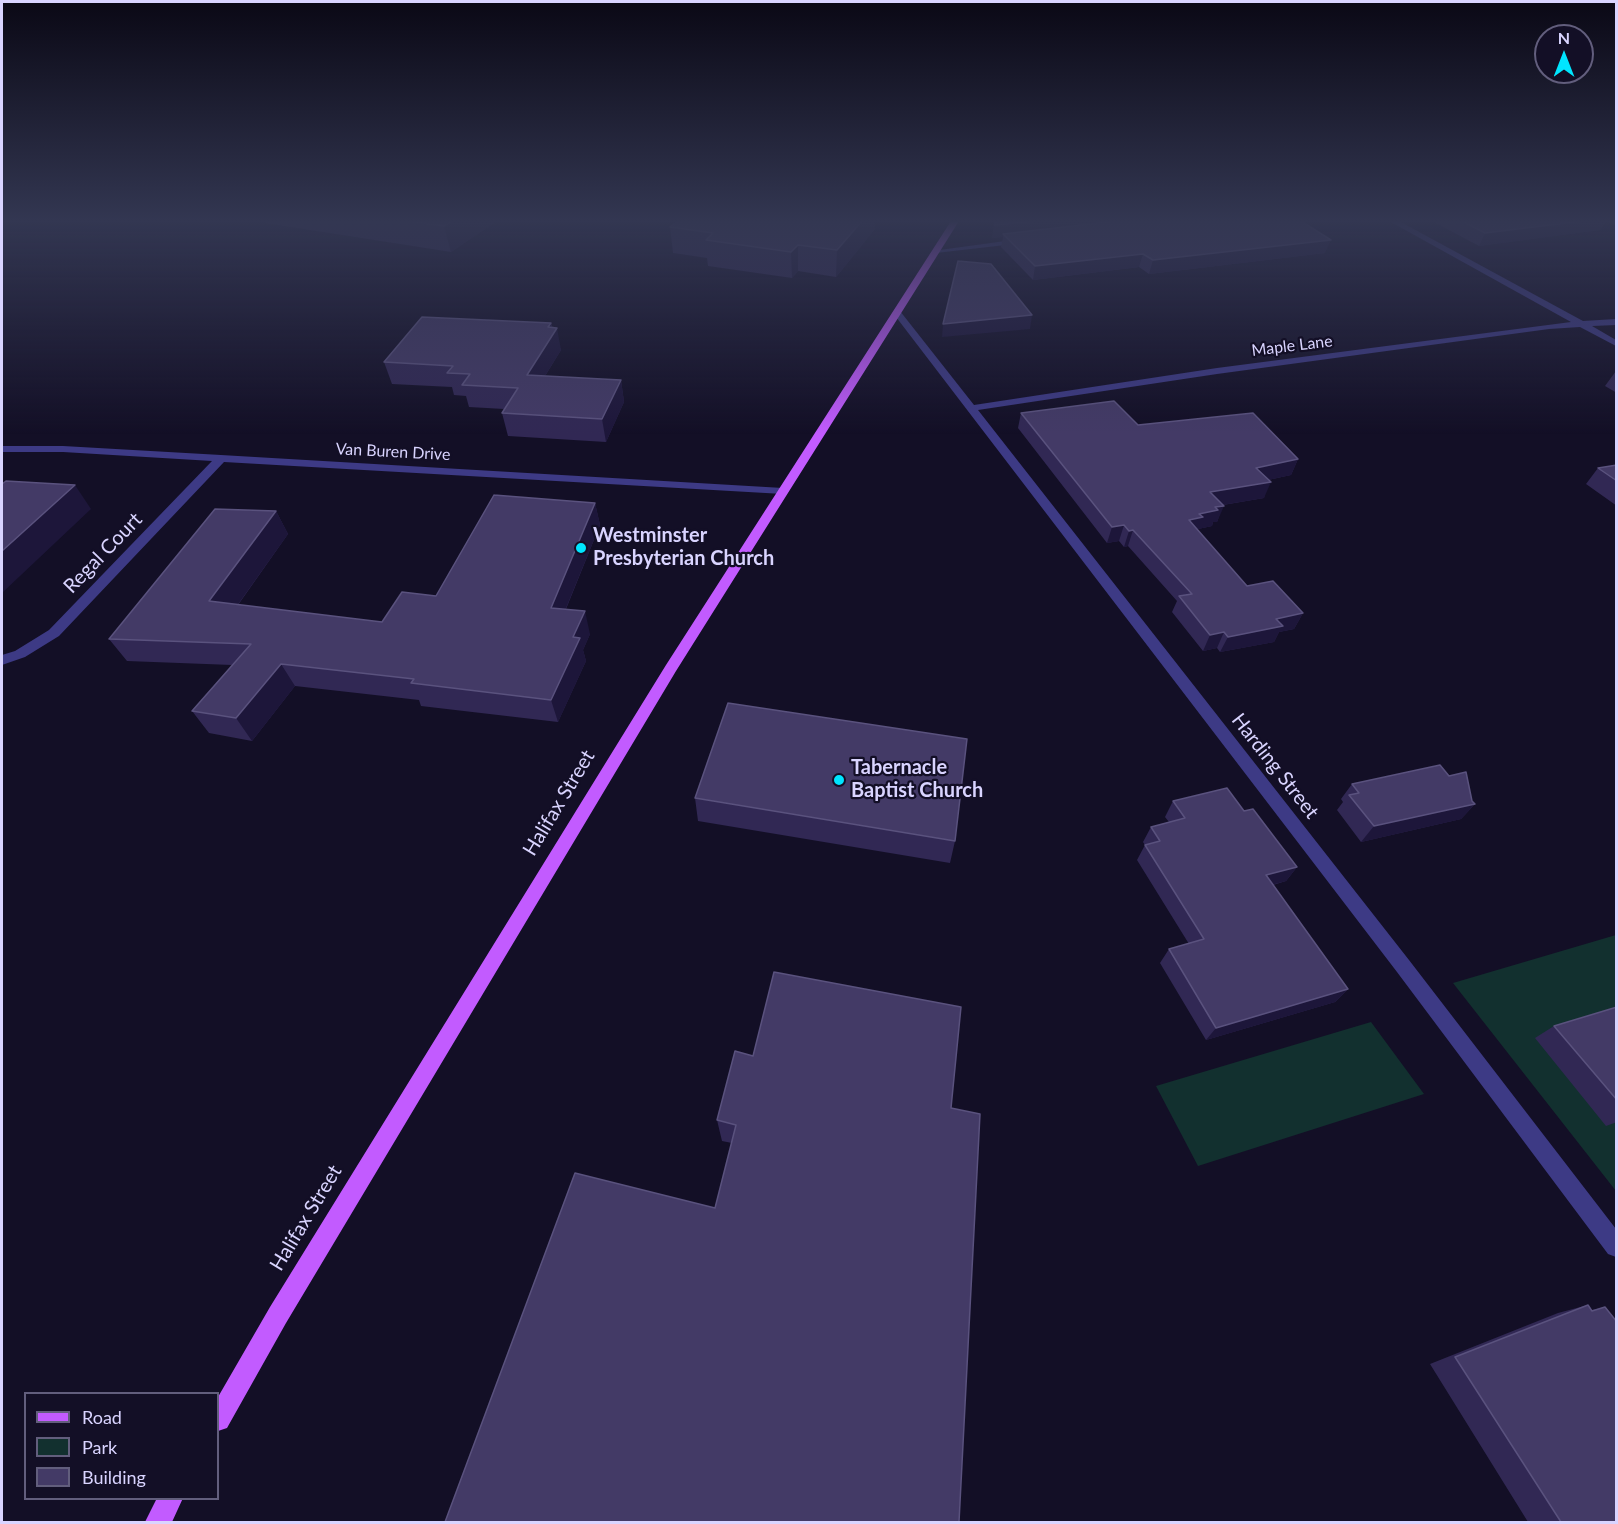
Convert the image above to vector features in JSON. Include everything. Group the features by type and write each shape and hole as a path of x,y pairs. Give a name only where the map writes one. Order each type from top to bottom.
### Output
{"main road":[{"name":"Halifax Street","path":"219,1417 278,1315 623,747 910,292"},
{"path":"158,1522 170,1500"}],"street":[{"path":"1524,292 1617,343"},
{"name":"Harding Street","path":"897,313 1617,1246"},
{"name":"Maple Lane","path":"972,408 1217,371 1549,326 1617,322"},
{"name":"Van Buren Drive","path":"2,449 63,449 783,491"},
{"name":"Regal Court","path":"2,660 20,654 54,633 221,458"}],"green space":[{"path":"1616,935 1616,1191 1453,983"},
{"path":"1371,1022 1424,1094 1198,1166 1156,1086"}],"building":[{"path":"951,292 1014,292 1032,315 943,324"},
{"path":"422,317 551,323 548,327 557,328 527,375 621,380 602,419 502,413 518,388 462,385 470,374 447,373 453,366 384,362"},
{"path":"1114,401 1138,425 1253,413 1298,459 1256,468 1271,482 1210,492 1224,506 1215,507 1218,510 1199,514 1203,517 1189,520 1247,586 1273,581 1303,613 1276,619 1283,626 1228,637 1224,632 1210,635 1179,596 1192,594 1133,530 1129,531 1124,525 1112,527 1021,413"},
{"path":"1617,465 1617,481 1598,468"},
{"path":"6,481 75,485 2,551 2,484"},
{"path":"494,495 595,503 551,608 585,611 573,637 580,638 551,700 411,683 414,679 281,664 236,718 192,711 251,644 109,639 215,509 276,511 209,601 382,622 402,592 436,596"},
{"name":"Tabernacle Baptist Church","path":"728,703 967,739 955,841 695,798"},
{"path":"1440,765 1449,776 1466,772 1472,801 1475,804 1374,826 1349,795 1359,793 1352,784"},
{"path":"1227,788 1244,811 1253,809 1297,867 1266,875 1348,989 1216,1028 1169,949 1204,939 1145,845 1160,841 1151,827 1185,818 1173,801"},
{"path":"774,972 961,1007 951,1108 980,1114 959,1522 445,1522 575,1173 715,1208 736,1125 717,1120 735,1051 753,1056"},
{"path":"1617,1007 1617,1100 1554,1026"},
{"path":"1588,1305 1592,1311 1605,1307 1617,1322 1617,1522 1561,1522 1455,1357"}],"place":[{"name":"Westminster Presbyterian Church","path":"581,548"},
{"name":"Tabernacle Baptist Church","path":"839,780"}]}
